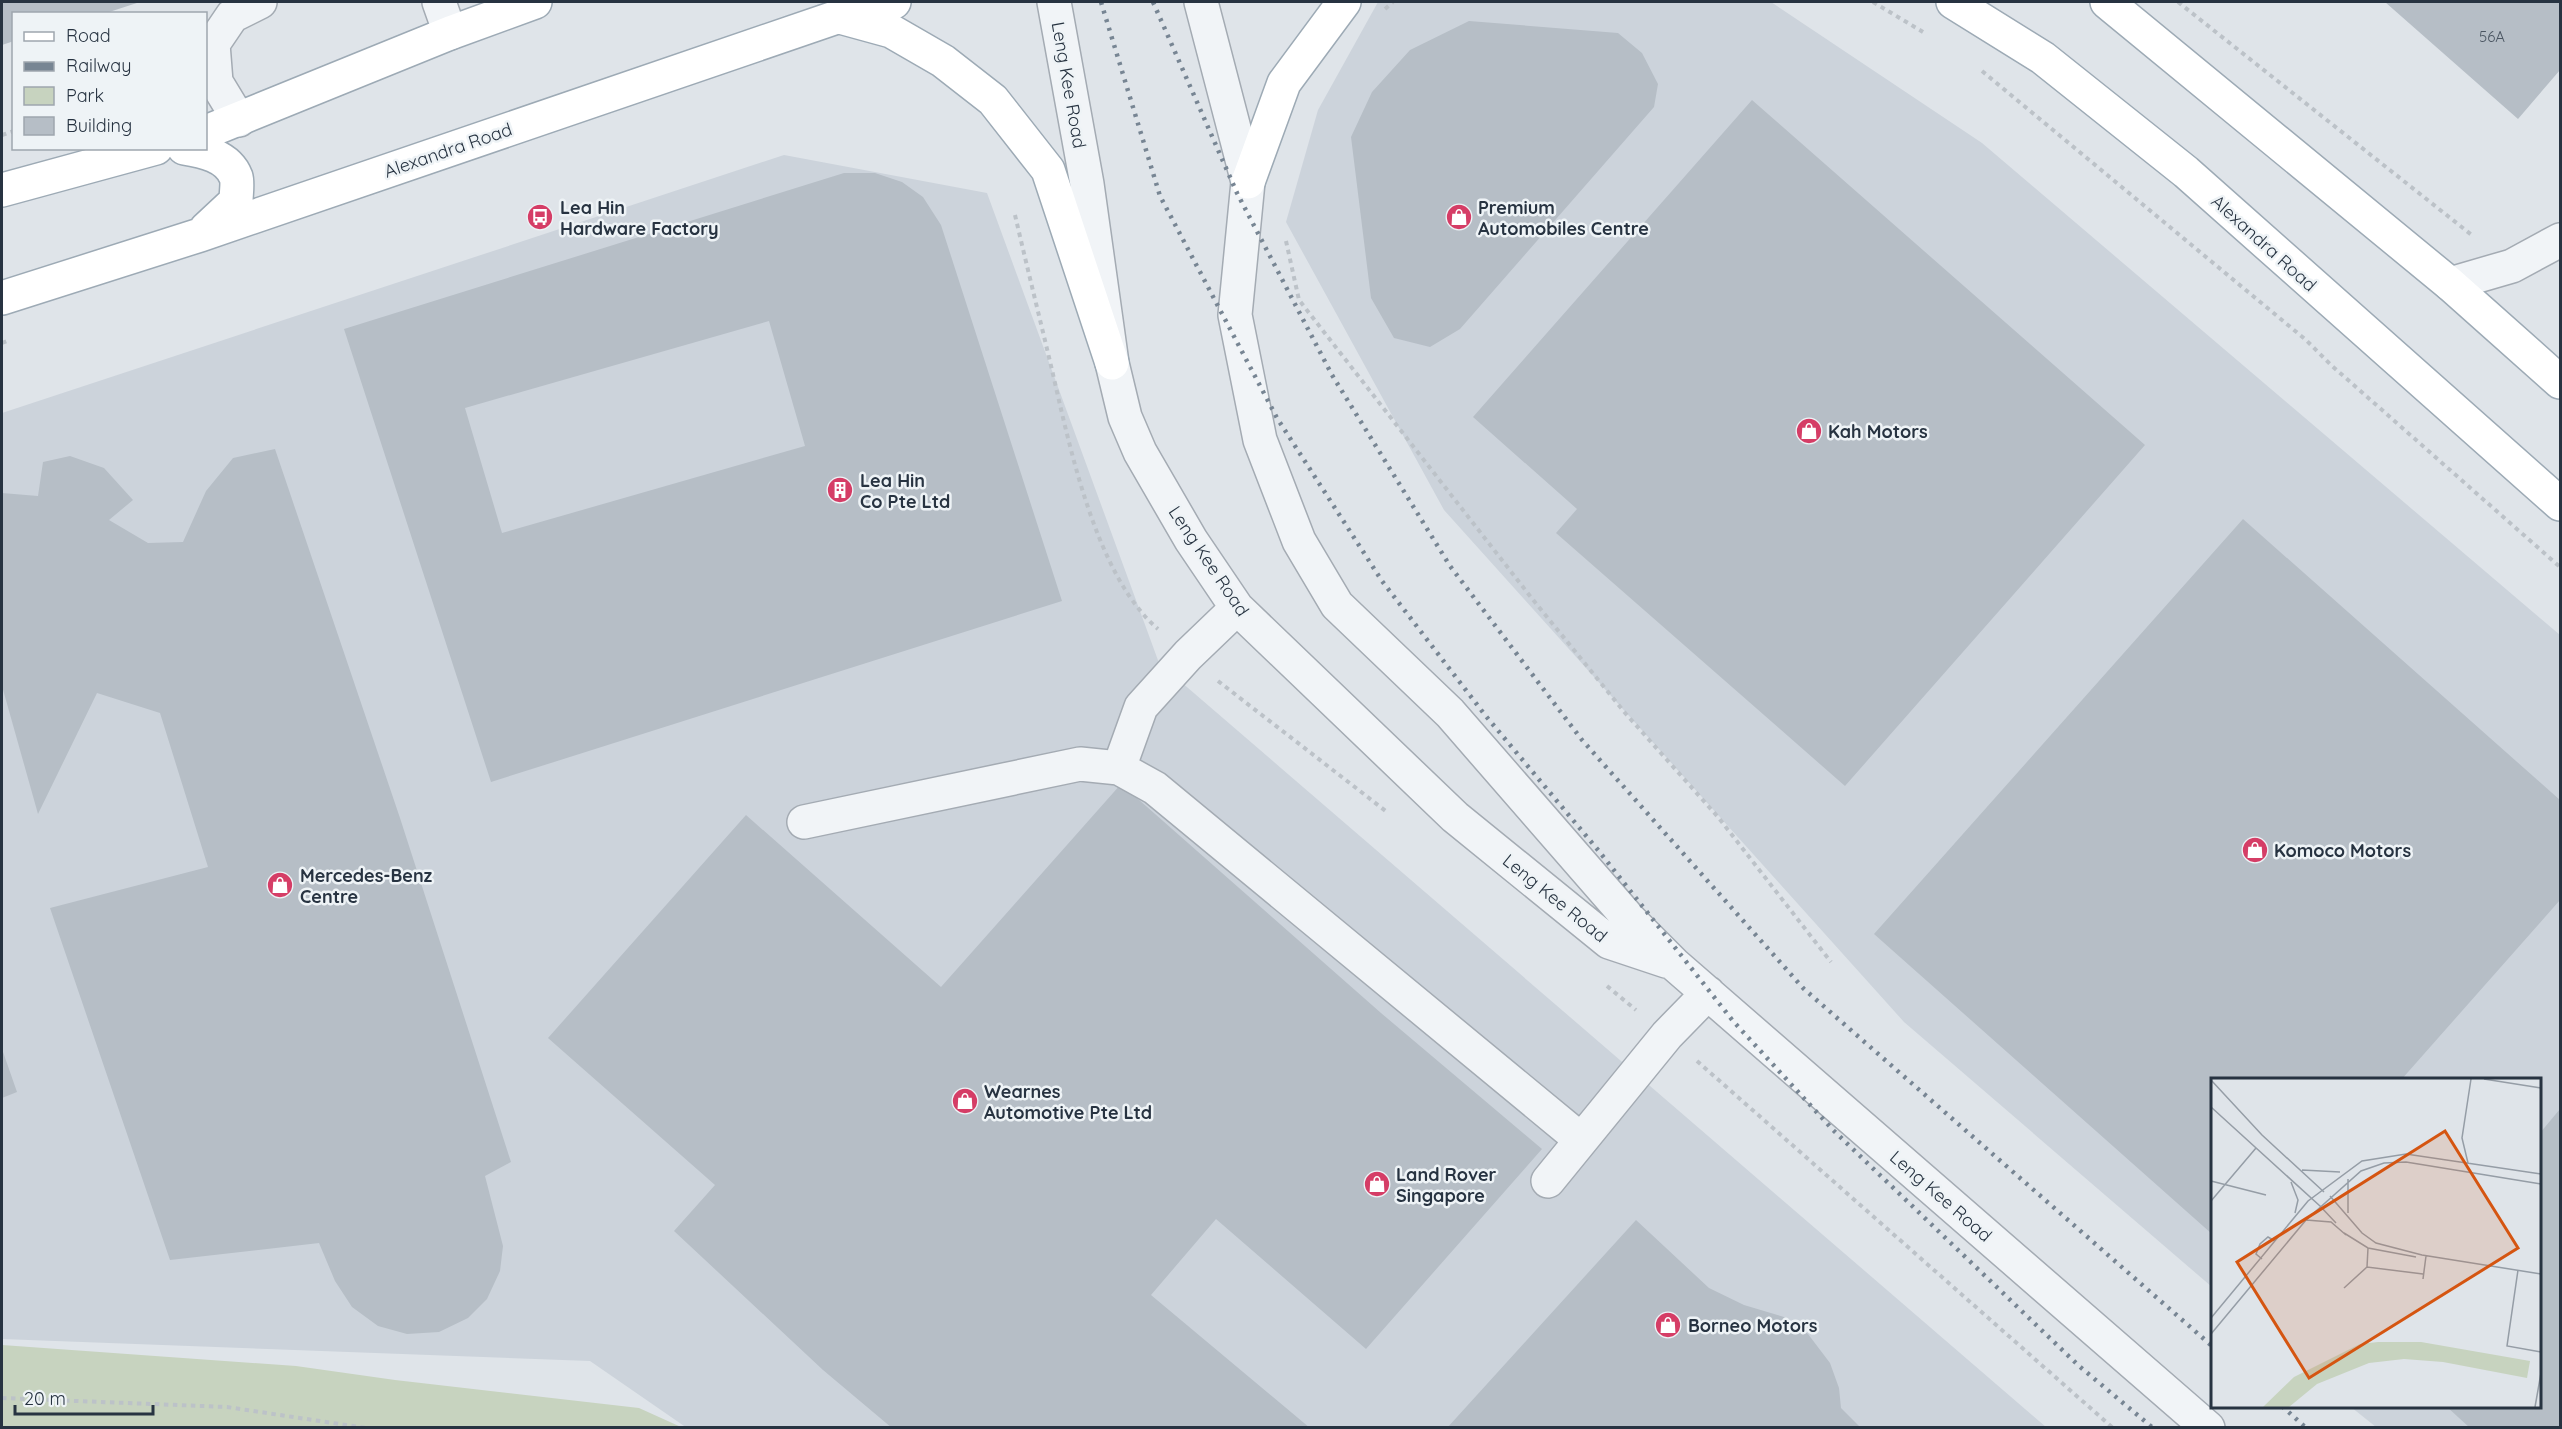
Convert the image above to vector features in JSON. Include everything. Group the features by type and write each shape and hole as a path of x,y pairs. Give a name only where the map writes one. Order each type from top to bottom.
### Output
{"main road":[{"path":"207,132 450,33 535,2"},
{"name":"Alexandra Road","path":"2,298 200,235 837,16 894,2"},
{"path":"1248,182 1284,83 1344,2"},
{"name":"Alexandra Road","path":"1953,2 2043,58 2186,172 2560,504"},
{"path":"2107,2 2450,284 2560,382"},
{"path":"837,16 891,31 943,61 993,100 1048,170 1112,363"},
{"path":"2,190 149,150"},
{"path":"196,150 220,158 236,176 236,201 200,235"}],"street":[{"path":"239,120 216,82 213,44 232,16 260,2"},
{"path":"439,2 450,33"},
{"name":"Leng Kee Road","path":"1054,2 1087,184 1112,363 1125,417 1140,452 1191,540 1236,609 1455,817 1609,942 1674,964"},
{"name":"Leng Kee Road","path":"1201,2 1248,182 1235,315 1260,440 1299,541 1337,605 1450,713 1631,921 1674,964 2208,1428"},
{"path":"2450,284 2512,266 2560,240"},
{"path":"1119,768 1141,708 1188,655 1236,609"},
{"path":"804,822 1080,764 1119,768 1155,788 1580,1139"},
{"path":"1548,1181 1667,1035 1708,993"}],"path":[{"path":"1379,15 1393,2"},
{"path":"1873,2 1929,35"},
{"path":"2178,2 2480,241"},
{"path":"1975,65 2306,340 2331,365 2560,567"},
{"path":"1286,233 1299,300 1530,597 1626,714 1718,817 1831,962"},
{"path":"2,1398 227,1407 366,1428"}],"shaded area":[{"path":"1378,2 1771,2 1982,143 2560,635 2560,1427 2376,1427 2352,1408 2541,1408 2541,1078 2211,1078 2211,1286 1904,1022 1444,510 1286,222 1318,110"},
{"path":"784,155 987,193 1159,663 2046,1427 687,1428 590,1361 2,1339 2,413"}],"green space":[{"path":"2,1345 296,1366 395,1380 639,1408 681,1427 2,1427"}],"building":[{"path":"2,2 140,2 109,12 12,12 12,42 2,45"},
{"path":"2385,2 2560,2 2560,70 2518,119"},
{"name":"Premium Automobiles Centre","path":"1469,21 1618,33 1642,53 1658,84 1654,107 1460,329 1430,347 1394,338 1371,298 1351,137 1372,92 1410,50"},
{"name":"Kah Motors","path":"1752,100 2145,445 1845,786 1556,533 1577,509 1473,417"},
{"name":"Lea Hin Co Pte Ltd","path":"844,173 875,173 902,182 923,197 941,225 1062,601 491,782 344,329","holes":["769,321 805,446 502,533 465,408"]},
{"name":"Mercedes-Benz Centre","path":"275,449 400,818 511,1162 485,1176 503,1246 500,1271 487,1299 468,1318 439,1332 407,1334 378,1326 352,1307 335,1281 319,1243 170,1260 50,908 208,867 160,713 97,693 38,814 2,686 2,493 38,496 43,462 70,456 104,468 133,500 109,520 148,543 183,542 206,491 233,458"},
{"name":"Komoco Motors","path":"2243,519 2560,800 2560,900 2403,1078 2211,1078 2211,1233 1874,934"},
{"name":"Wearnes Automotive Pte Ltd","path":"1121,784 1381,1013 1542,1149 1366,1349 1216,1219 1151,1295 1310,1428 892,1428 823,1370 674,1231 715,1185 548,1038 746,815 941,987"},
{"path":"2,1049 17,1092 2,1098"},
{"path":"2560,1109 2560,1428 2470,1428 2448,1408 2541,1408 2541,1132"},
{"name":"Borneo Motors","path":"1636,1220 1709,1288 1744,1305 1784,1317 1808,1334 1830,1363 1839,1388 1841,1408 1861,1428 1447,1428"}],"railway":[{"path":"1101,2 1160,196 1277,418 1382,581 1485,715 1598,850 1733,1021 1834,1131 2079,1366 2153,1428"},
{"path":"1153,2 1237,193 1332,375 1450,566 1582,740 1804,989 2211,1345"},
{"path":"2284,1408 2306,1428"}],"place":[{"name":"Lea Hin Hardware Factory","path":"540,217"},
{"name":"Premium Automobiles Centre","path":"1459,217"},
{"name":"Kah Motors","path":"1809,431"},
{"name":"Lea Hin Co Pte Ltd","path":"840,490"},
{"name":"Komoco Motors","path":"2255,850"},
{"name":"Mercedes-Benz Centre","path":"280,885"},
{"name":"Wearnes Automotive Pte Ltd","path":"965,1101"},
{"name":"Land Rover Singapore","path":"1377,1184"},
{"name":"Borneo Motors","path":"1668,1325"}]}
